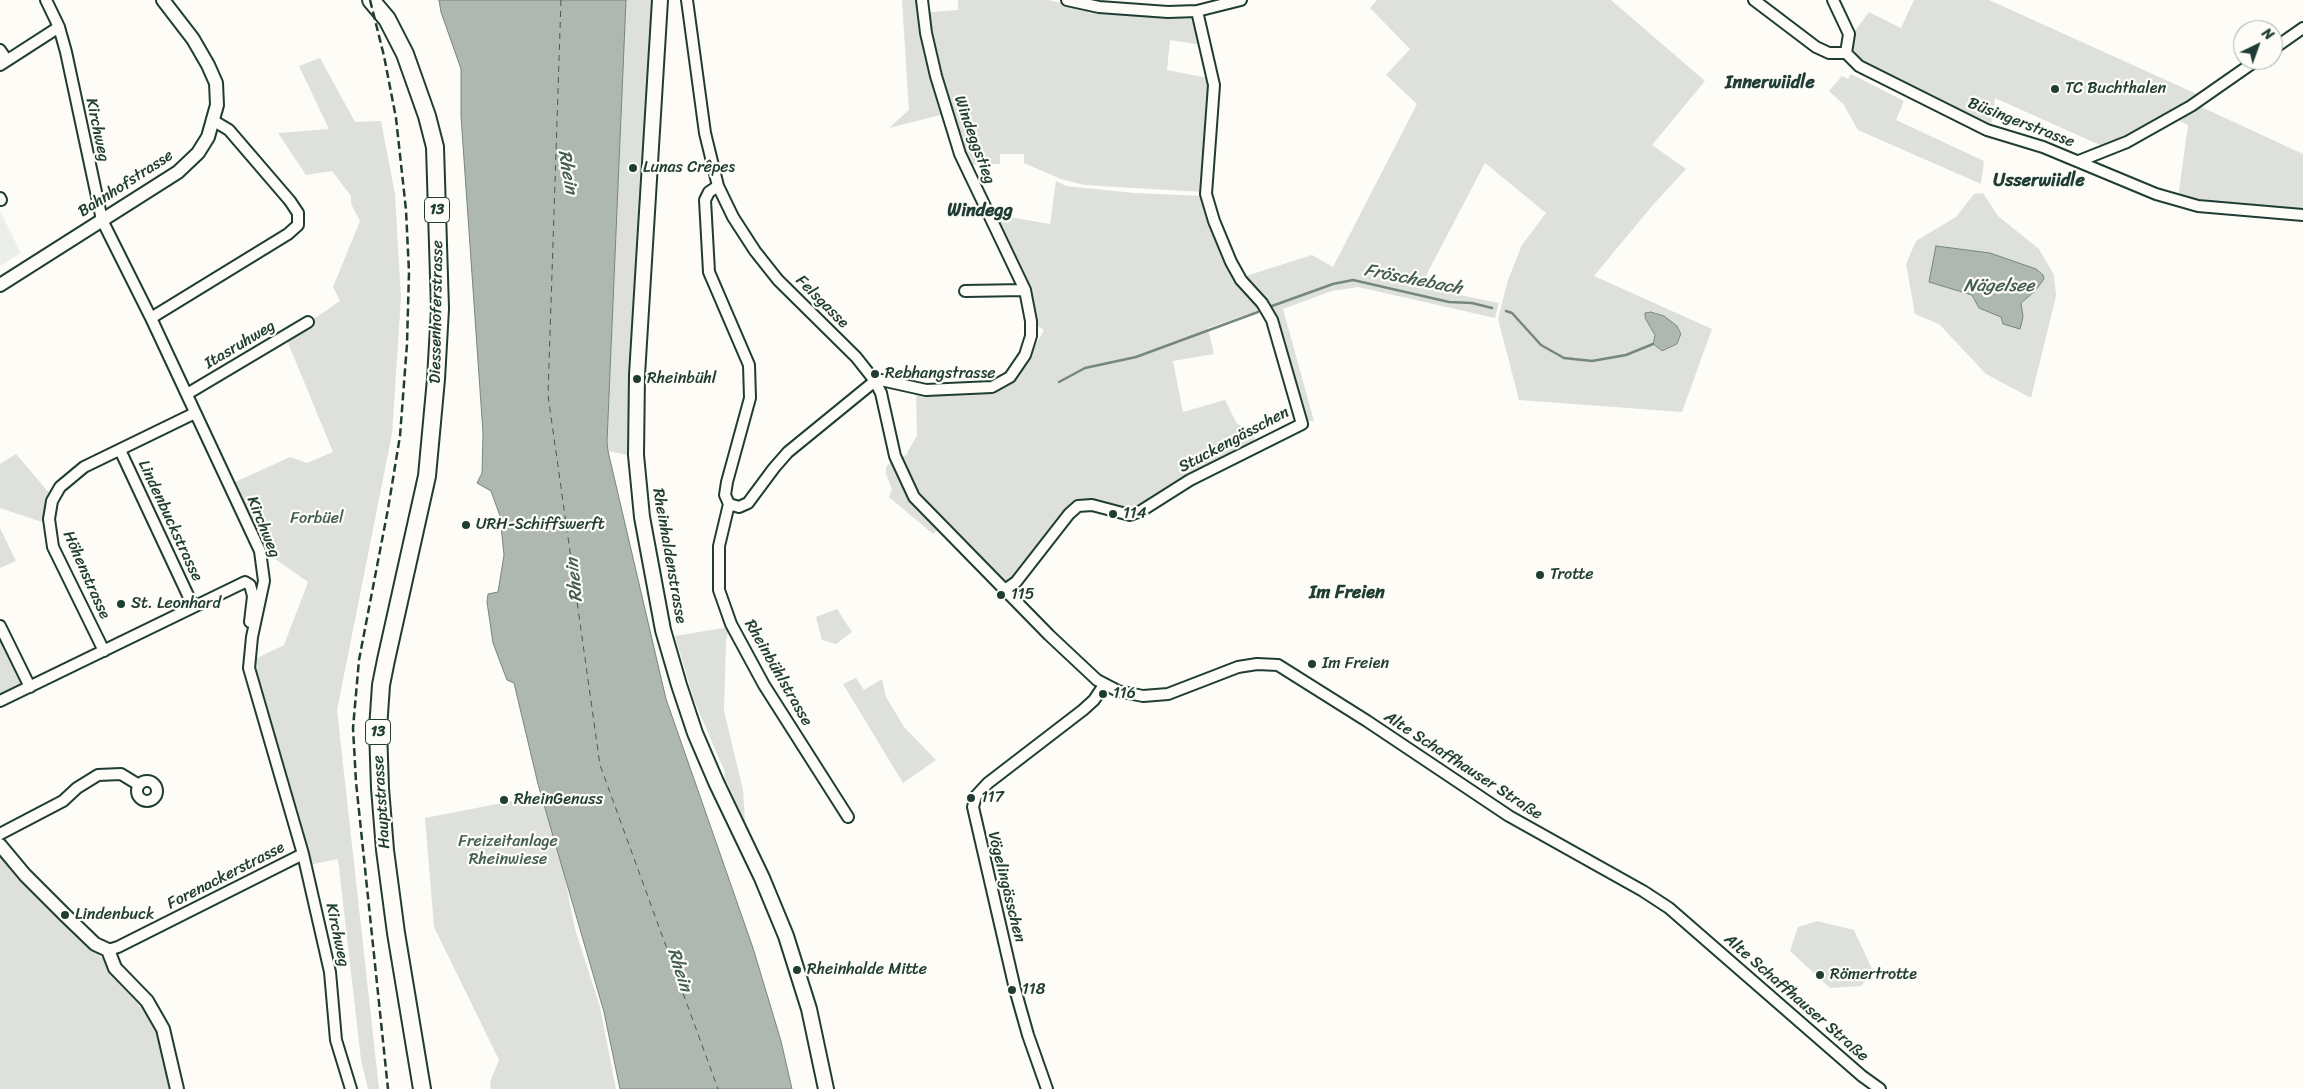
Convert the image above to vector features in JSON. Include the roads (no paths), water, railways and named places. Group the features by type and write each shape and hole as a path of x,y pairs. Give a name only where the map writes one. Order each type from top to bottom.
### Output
{"main road":[{"name":"Rheinhaldenstrasse","path":"660,0 637,375 636,455 642,516 662,622 679,685 695,733 762,878 786,936 809,1008 826,1089"},
{"name":"Diessenhoferstrasse","path":"374,1 387,19 406,54 427,116 435,147 440,309 432,428"},
{"name":"Hauptstrasse","path":"422,1089 392,901 380,788 378,737 381,685 427,476 432,428"}],"street":[{"name":"Kirchweg","path":"46,0 59,28 102,220 151,318 260,551 264,581 248,658 250,674 303,854 330,972 336,1040 351,1089"},
{"name":"Bahnhofstrasse","path":"0,285 178,172 198,153 214,121 217,105 216,83 193,40 163,0"},
{"name":"Felsgasse","path":"686,0 705,133 718,186 733,218 755,251 778,280 856,357 875,381 881,393 895,456 914,497 989,575 1006,590"},
{"name":"Windeggstieg","path":"875,381 881,380 926,390 992,387 1003,381 1018,368 1031,336 1031,321 1025,290 960,154 936,76 926,33 922,0"},
{"path":"1067,0 1109,8 1168,12 1197,11 1241,0"},
{"path":"1754,0 1816,47 1829,53 1846,53 1849,34 1833,0"},
{"name":"Stuckengässchen","path":"1006,590 1016,582 1069,514 1078,506 1092,505 1130,515 1141,511 1190,480 1302,424 1272,320 1262,303 1241,280 1231,262 1214,221 1206,194 1214,85 1197,11"},
{"path":"0,50 3,62 59,28"},
{"path":"2283,42 2303,28"},
{"name":"Büsingerstrasse","path":"1846,53 1859,66 1987,130 2079,161 2156,194 2198,206 2303,215"},
{"path":"2079,161 2127,142 2190,106 2242,70"},
{"path":"151,318 288,234 298,225 298,213 290,201 229,130 214,121"},
{"name":"Rheinbühlstrasse","path":"718,186 709,192 705,200 710,272 750,365 750,398 726,482 725,495 729,504 719,546 719,590 731,624 764,685 848,817"},
{"path":"965,292 1025,290"},
{"name":"Itasruhweg","path":"187,394 308,322"},
{"path":"729,504 739,506 748,503 788,452 875,381"},
{"name":"Höhenstrasse","path":"104,650 53,547 49,519 52,501 60,487 70,476 84,466 196,413"},
{"name":"Lindenbuckstrasse","path":"120,450 193,606"},
{"path":"0,701 239,583 248,583 253,596 249,630 252,637"},
{"name":"Alte Schaffhauser Straße","path":"1006,590 1049,635 1104,686 1127,694 1143,696 1168,694 1238,667 1257,664 1278,666 1367,722 1509,816 1644,891 1669,908 1847,1063 1880,1089"},
{"path":"0,626 30,687"},
{"name":"Vögelingässchen","path":"1047,1089 1028,1035 1015,989 973,807 976,796 988,783 1083,710 1094,700 1104,686"},
{"path":"0,834 63,801 77,788 98,775 121,774 139,785"},
{"path":"0,845 25,875 68,918 95,944 108,950 115,968 140,993 157,1018 166,1039 177,1089"},
{"name":"Forenackerstrasse","path":"108,950 118,947 303,854"}],"water":[{"name":"Rhein","path":"439,0 626,0 608,451 666,699 753,948 781,1041 792,1089 620,1089 604,1012 538,784 514,683 507,680 493,643 487,602 488,594 498,592 504,555 500,516 491,491 477,483 482,473 483,433 461,116 461,69 441,12"},
{"name":"Nägelsee","path":"1936,246 1990,253 2036,269 2043,275 2044,279 2035,291 2021,303 2023,317 2020,329 2003,324 2001,317 1979,308 1972,295 1929,282"},
{"path":"1651,312 1664,316 1677,326 1681,334 1677,344 1662,351 1653,344 1655,335 1645,318 1645,313"}],"waterway":[{"name":"Fröschebach","path":"1272,306 1333,284 1353,280 1449,302 1472,303 1492,308"},
{"name":"Fröschebach","path":"1506,311 1512,313 1541,345 1564,358 1592,361 1626,355 1653,344"},
{"name":"Fröschebach","path":"1059,382 1085,368 1136,357 1258,312"}],"railway":[{"path":"370,0 384,56 396,118 406,210 409,272 407,344 400,436 359,660 353,728 356,782 388,1089"}],"place":[{"name":"TC Buchthalen","path":"2055,89"},
{"name":"Lunas Crêpes","path":"633,168"},
{"name":"Rebhangstrasse","path":"875,374"},
{"name":"Rheinbühl","path":"637,379"},
{"name":"114","path":"1113,514"},
{"name":"URH-Schiffswerft","path":"466,525"},
{"name":"Trotte","path":"1540,575"},
{"name":"115","path":"1001,595"},
{"name":"St. Leonhard","path":"121,604"},
{"name":"Im Freien","path":"1312,664"},
{"name":"116","path":"1103,694"},
{"name":"117","path":"971,798"},
{"name":"RheinGenuss","path":"504,800"},
{"name":"Lindenbuck","path":"65,915"},
{"name":"Rheinhalde Mitte","path":"797,970"},
{"name":"Römertrotte","path":"1820,975"},
{"name":"118","path":"1012,990"}],"district":[{"name":"Innerwiidle","path":"1770,83"},
{"name":"Usserwiidle","path":"2039,181"},
{"name":"Windegg","path":"980,211"},
{"name":"Im Freien","path":"1347,593"}],"park label":[{"name":"Forbüel","path":"317,519"},
{"name":"Freizeitanlage Rheinwiese","path":"508,851"}]}
